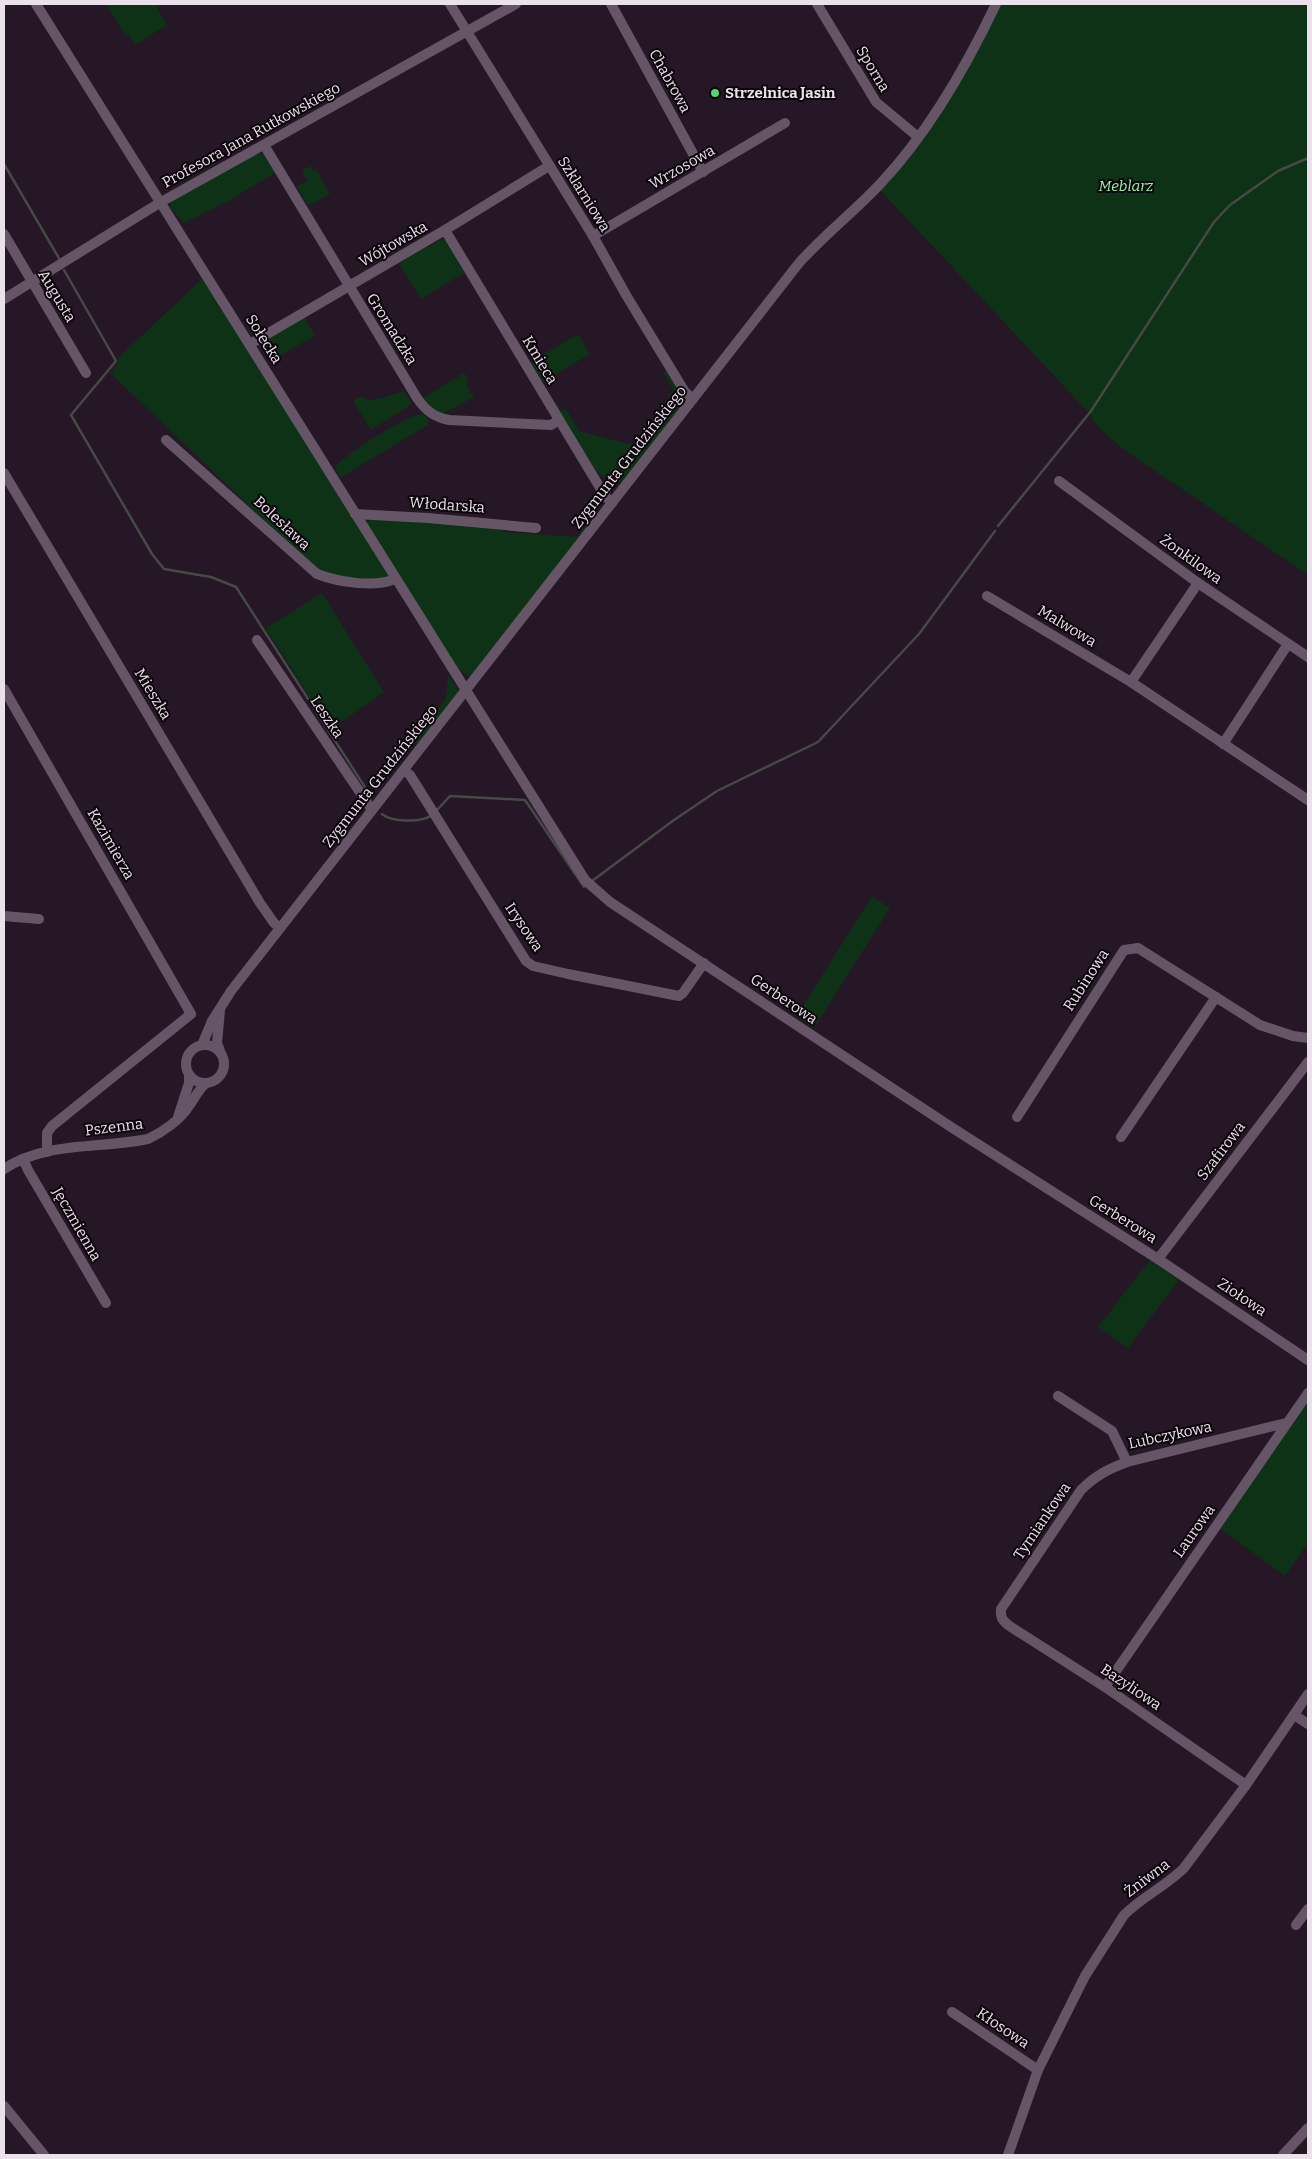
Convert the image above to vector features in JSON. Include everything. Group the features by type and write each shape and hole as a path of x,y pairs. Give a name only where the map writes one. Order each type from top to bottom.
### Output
{"street":[{"name":"Sołecka","path":"36,4 465,690"},
{"name":"Szklarniowa","path":"450,4 548,166 594,236 626,295 685,392 694,399"},
{"name":"Profesora Jana Rutkowskiego","path":"4,299 161,202 516,4"},
{"name":"Chabrowa","path":"611,4 703,172"},
{"name":"Sporna","path":"817,4 876,102 918,137"},
{"name":"Zygmunta Grudzińskiego","path":"280,928 799,263 881,184 918,137 953,85 996,4"},
{"name":"Wrzosowa","path":"594,236 785,124"},
{"name":"Gromadzka","path":"264,145 348,287 417,398 434,416 450,420 551,426 559,420"},
{"name":"Wójtowska","path":"250,344 445,230 548,166"},
{"name":"Kmieca","path":"445,230 559,420 612,503"},
{"name":"Augusta","path":"4,234 86,373"},
{"name":"Bolesława","path":"166,440 317,574 339,580 378,584 395,579"},
{"name":"Mieszka","path":"4,473 260,903 274,923 280,928"},
{"name":"Żonkilowa","path":"1059,481 1198,583 1308,657"},
{"name":"Włodarska","path":"355,514 428,518 536,528"},
{"path":"1131,682 1198,583"},
{"name":"Malwowa","path":"987,596 1131,682 1308,800"},
{"name":"Leszka","path":"257,640 372,810"},
{"path":"1223,744 1288,644"},
{"name":"Kazimierza","path":"4,690 191,1014 105,1083"},
{"name":"Gerberowa","path":"465,690 585,880 610,902 943,1122 1158,1258"},
{"name":"Irysowa","path":"404,770 410,775 439,820 526,961 533,966 678,996 683,993 704,963"},
{"path":"4,916 39,918"},
{"path":"202,1045 220,1009 280,928"},
{"name":"Rubinowa","path":"1017,1117 1124,950 1138,948 1260,1025 1293,1036 1308,1038"},
{"path":"1121,1137 1216,997"},
{"name":"Pszenna","path":"4,1169 23,1159 48,1152 148,1139 158,1134 189,1107 200,1088 206,1083 217,1080 223,1071 224,1061 217,1043 220,1009"},
{"path":"206,1083 197,1082 190,1075 186,1066 187,1056 193,1049 202,1045 212,1046 220,1051"},
{"name":"Szafirowa","path":"1158,1258 1308,1062"},
{"path":"178,1118 190,1075"},
{"name":"Pszenna","path":"48,1152 47,1133 52,1126 105,1083"},
{"name":"Jęczmienna","path":"23,1159 106,1303"},
{"name":"Ziołowa","path":"1158,1258 1308,1360"},
{"name":"Laurowa","path":"1105,1687 1308,1393"},
{"name":"Lubczykowa","path":"1058,1396 1112,1431 1127,1462 1286,1423"},
{"name":"Tymiankowa","path":"1000,1616 1001,1609 1081,1490 1092,1479 1106,1470 1127,1462"},
{"name":"Bazyliowa","path":"1000,1616 1011,1627 1105,1687 1246,1784"},
{"name":"Żniwna","path":"1008,2155 1038,2070 1085,1976 1124,1915 1184,1868 1246,1784 1308,1694"},
{"path":"1294,1715 1308,1724"},
{"path":"1296,1925 1308,1909"},
{"name":"Kłosowa","path":"952,2012 1038,2070"},
{"path":"4,2106 44,2155"},
{"path":"1283,2155 1308,2128"}],"green space":[{"path":"106,4 159,4 157,8 167,25 135,45 129,35 126,36"},
{"name":"Meblarz","path":"1002,4 1308,4 1308,575 1118,445 879,189 955,92"},
{"path":"259,152 264,155 275,173 232,199 184,223 170,207 171,201"},
{"path":"311,166 314,171 317,170 330,194 308,206 297,187 307,181 302,170"},
{"path":"441,239 447,241 464,273 421,299 399,264 420,249 428,247"},
{"path":"204,277 392,578 373,581 353,580 314,568 110,373 118,363 118,358"},
{"path":"304,317 315,336 270,361 262,348 264,339"},
{"path":"578,334 590,354 543,382 531,362"},
{"path":"666,371 687,402 624,482 606,479 596,471 553,404 556,402 561,411 566,409 579,431 645,448 674,409 668,395 674,391 663,372"},
{"path":"464,373 468,378 466,383 474,397 442,414 439,414 422,399"},
{"path":"404,391 412,404 371,430 353,401 362,396 368,400"},
{"path":"424,414 428,420 428,425 340,478 335,467 337,464 392,426"},
{"path":"596,512 599,520 470,677 459,670 366,524 371,519 482,524 505,532 577,537"},
{"path":"322,593 384,692 330,730 266,628"},
{"path":"448,675 459,691 460,698 422,751 411,736 418,735 446,699"},
{"path":"872,896 890,908 814,1028 796,1017"},
{"path":"1150,1260 1180,1278 1128,1348 1098,1327"},
{"path":"1308,1399 1308,1543 1285,1576 1218,1527"}],"waterway":[{"path":"998,526 1091,411 1214,222 1230,205 1278,171 1308,158"},
{"path":"4,164 60,260"},
{"path":"64,270 116,361 71,415 152,554 164,569 211,577 236,587 370,795"},
{"path":"592,881 674,820 717,791 818,742 919,634 995,531"},
{"path":"438,809 450,796 525,800 584,887"},
{"path":"382,814 399,820 421,819 432,815"}],"place":[{"name":"Strzelnica Jasin","path":"715,93"}]}
